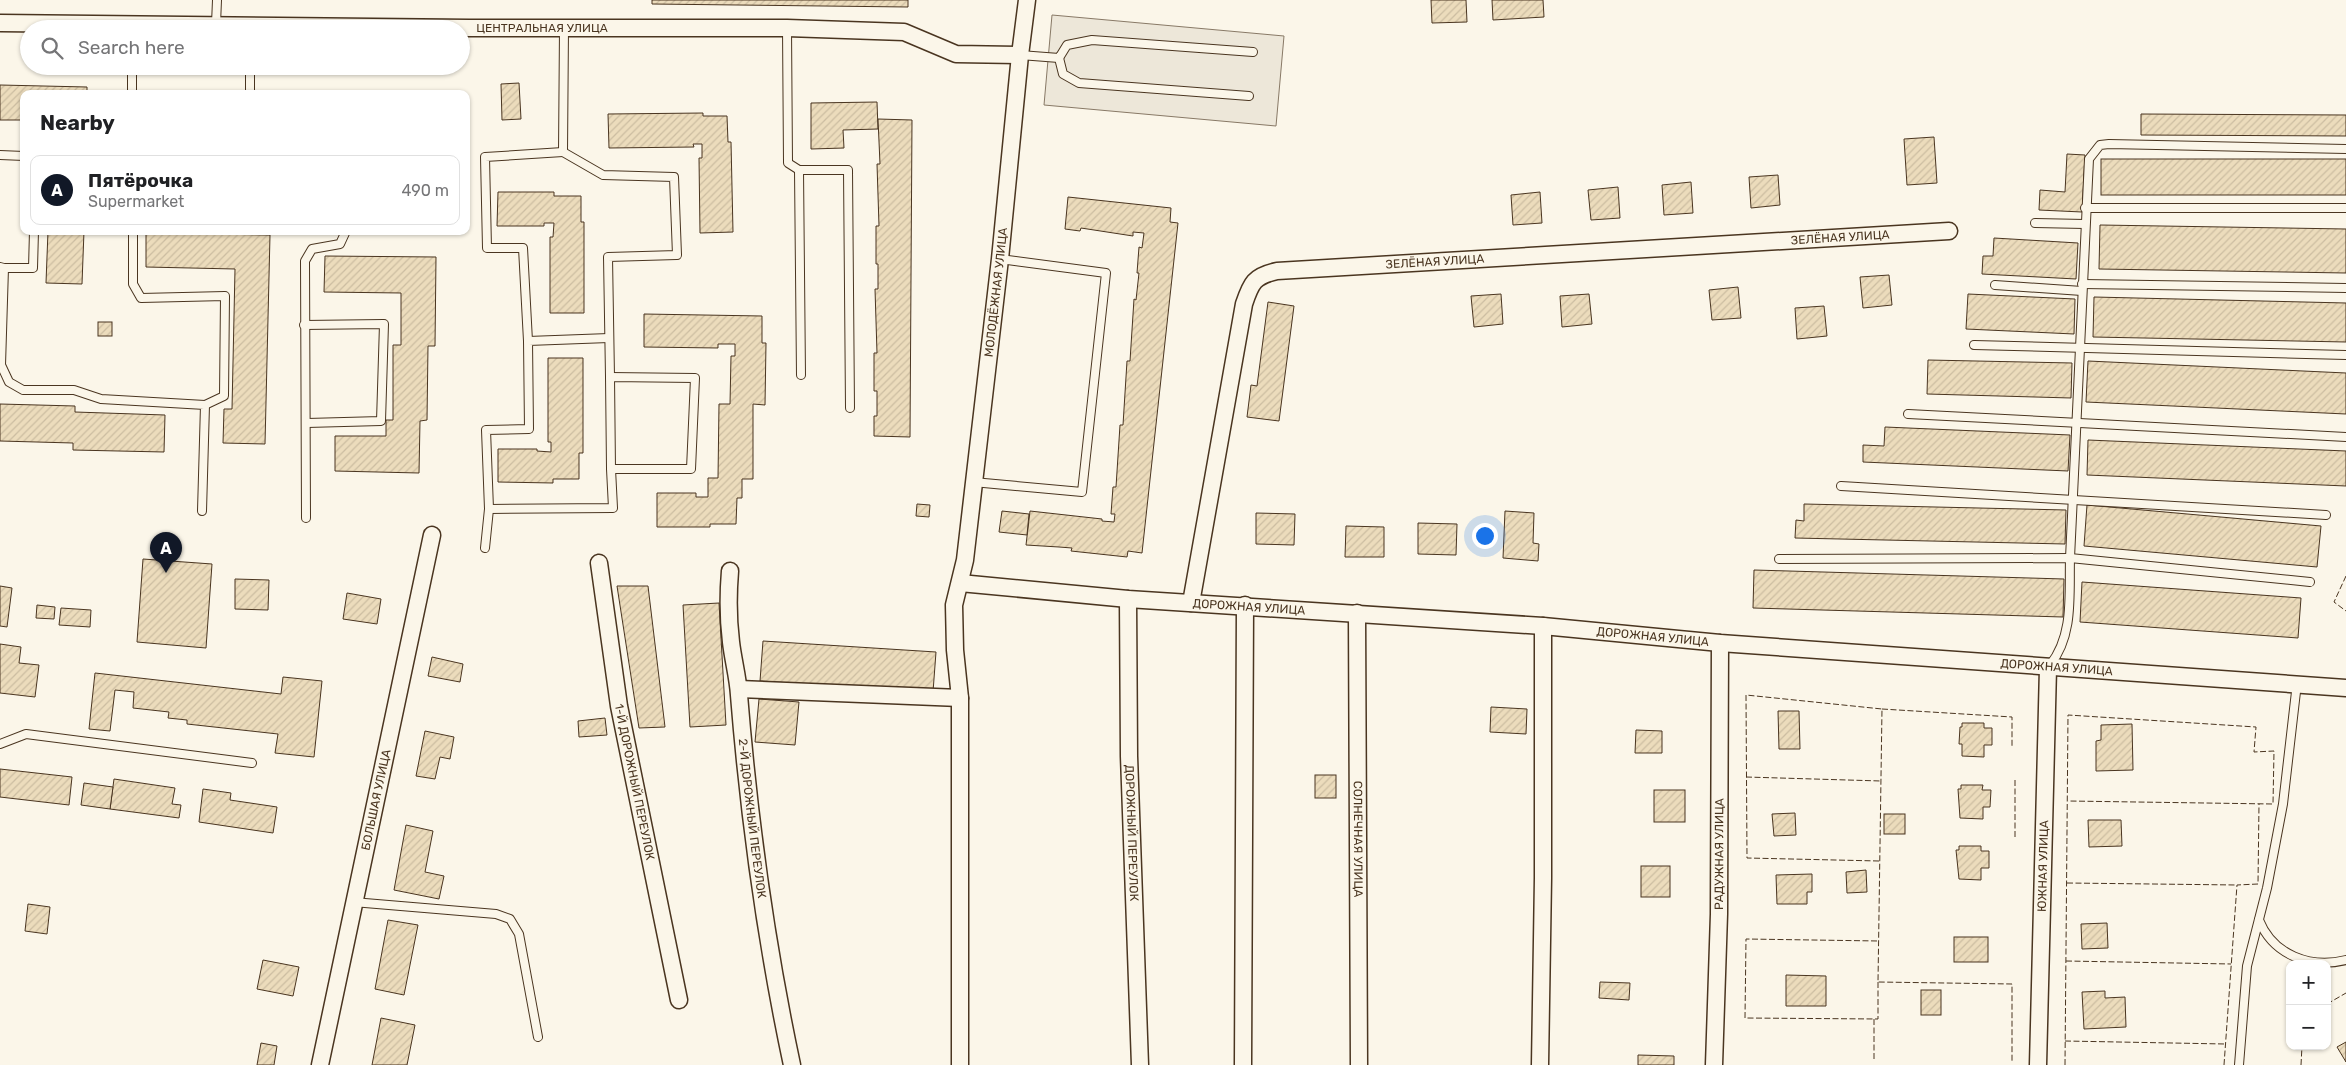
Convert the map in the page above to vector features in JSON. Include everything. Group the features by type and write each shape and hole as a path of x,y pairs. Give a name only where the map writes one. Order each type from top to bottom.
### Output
{"street":[{"name":"МОЛОДЁЖНАЯ УЛИЦА","path":"960,1065 960,698 955,650 954,605 965,560 972,482 1000,258 1027,0"},
{"name":"ЦЕНТРАЛЬНАЯ УЛИЦА","path":"0,23 20,24"},
{"name":"ЦЕНТРАЛЬНАЯ УЛИЦА","path":"470,28 787,28 904,32 956,54 1020,55"},
{"name":"ЗЕЛЁНАЯ УЛИЦА","path":"1191,603 1244,304 1250,285 1262,275 1277,271 1949,231"},
{"name":"БОЛЬШАЯ УЛИЦА","path":"320,1065 432,535"},
{"name":"1-Й ДОРОЖНЫЙ ПЕРЕУЛОК","path":"599,563 619,706 678,1000"},
{"name":"2-Й ДОРОЖНЫЙ ПЕРЕУЛОК","path":"730,571 728,611 738,689 747,794 776,990 792,1065"},
{"name":"ДОРОЖНАЯ УЛИЦА","path":"960,583 1128,599 1245,605 1543,626 1720,643 2346,688"},
{"name":"ДОРОЖНЫЙ ПЕРЕУЛОК","path":"1128,599 1129,756 1140,1065"},
{"path":"1242,1065 1245,605"},
{"name":"СОЛНЕЧНАЯ УЛИЦА","path":"1357,613 1360,1065"},
{"path":"1540,1065 1543,878 1543,626"},
{"name":"РАДУЖНАЯ УЛИЦА","path":"1714,1065 1720,914 1720,643"},
{"name":"ЮЖНАЯ УЛИЦА","path":"2038,1065 2048,668"},
{"path":"738,689 960,698"}],"lane":[{"path":"216,20 217,0"},
{"path":"563,152 564,28"},
{"path":"787,28 788,163 799,170 848,170 850,408"},
{"path":"1248,96 1079,83 1063,74 1060,58 1067,46 1092,40 1253,52"},
{"path":"1020,55 1060,58"},
{"path":"132,75 132,90"},
{"path":"250,75 250,90"},
{"path":"2048,668 2060,653 2069,621 2072,500 2077,424 2085,208 2089,159 2100,146 2132,143 2346,149"},
{"path":"485,548 489,509 486,430 528,429 528,341 523,248 487,248 484,157 563,152 603,175 674,177 677,255 608,257 612,508 489,509"},
{"path":"0,155 20,156"},
{"path":"799,170 801,375"},
{"path":"2085,208 2346,208"},
{"path":"2035,223 2085,224"},
{"path":"34,235 33,268 2,267 1,365 9,382 23,390 74,390 101,400 205,405 224,396 225,296 141,298 133,284 132,235"},
{"path":"306,518 305,261 312,249 340,244 344,235"},
{"path":"972,482 1082,492 1106,273 1000,258"},
{"path":"1995,285 2346,288"},
{"path":"304,326 384,324 381,421 307,423"},
{"path":"528,341 609,338"},
{"path":"1974,345 2346,355"},
{"path":"610,377 695,378 691,469 611,469"},
{"path":"202,511 205,405"},
{"path":"1908,414 2346,437"},
{"path":"1841,486 2326,515"},
{"path":"1779,559 2070,558 2310,582"},
{"path":"2239,1065 2247,966 2259,920 2283,804 2297,683"},
{"path":"0,744 26,734 252,763"},
{"path":"353,902 496,914 510,919 519,934 538,1036"},
{"path":"2259,920 2265,934 2278,947 2291,954 2319,962 2346,960"}],"shaded area":[{"path":"1052,15 1284,36 1276,126 1044,105"}],"building":[{"path":"652,0 908,0 908,7 652,4"},
{"path":"1431,0 1466,0 1467,22 1432,23"},
{"path":"1492,0 1543,0 1544,17 1493,20"},
{"path":"519,83 521,119 502,120 501,84"},
{"path":"0,85 87,87 87,90 20,90 20,120 0,120"},
{"path":"877,102 878,129 843,130 844,148 811,149 811,103"},
{"path":"703,113 703,116 727,116 728,142 731,142 733,232 700,233 699,158 702,158 702,144 693,144 694,147 609,148 608,114"},
{"path":"2141,114 2346,115 2346,136 2141,135"},
{"path":"878,119 912,120 910,437 874,436 874,416 877,416 877,391 874,391 874,353 877,353 875,289 878,289 876,226 879,226 877,164 880,164"},
{"path":"1934,137 1937,183 1907,185 1904,139"},
{"path":"2067,154 2085,155 2082,212 2039,210 2040,190 2065,192"},
{"path":"2101,159 2346,159 2346,195 2101,195"},
{"path":"1778,175 1780,205 1751,208 1749,177"},
{"path":"1691,182 1693,213 1664,215 1662,185"},
{"path":"1618,187 1620,218 1591,220 1588,190"},
{"path":"498,192 554,192 554,196 581,196 581,222 584,222 584,313 550,313 550,237 553,237 554,223 544,223 544,226 497,226"},
{"path":"1540,192 1542,223 1513,225 1511,195"},
{"path":"1068,197 1171,208 1170,222 1178,223 1142,553 1128,551 1127,557 1071,551 1072,548 1026,545 1030,511 1114,522 1115,514 1111,514 1113,487 1116,487 1120,425 1123,425 1127,361 1130,361 1134,299 1136,300 1139,273 1137,273 1139,247 1142,248 1144,233 1133,232 1133,236 1081,228 1080,231 1065,229"},
{"path":"2100,225 2346,229 2346,273 2099,269"},
{"path":"48,235 84,235 82,284 46,283"},
{"path":"146,235 270,235 265,444 223,443 224,409 232,409 235,269 146,267"},
{"path":"1994,238 2078,243 2076,279 1982,274 1983,256 1993,256"},
{"path":"325,256 436,257 435,346 428,346 427,420 420,421 419,473 335,471 335,436 386,436 386,420 393,420 393,345 401,345 401,293 324,292"},
{"path":"1889,275 1892,305 1863,308 1860,277"},
{"path":"1738,287 1741,318 1712,320 1709,290"},
{"path":"1501,294 1503,324 1474,327 1471,296"},
{"path":"1589,294 1592,324 1562,327 1560,296"},
{"path":"1968,294 2075,299 2074,334 1966,329"},
{"path":"2094,297 2346,303 2346,342 2093,337"},
{"path":"1268,302 1294,306 1279,421 1247,417 1251,385 1257,386"},
{"path":"1824,306 1827,336 1797,339 1795,308"},
{"path":"644,314 762,316 762,343 766,343 765,405 753,404 753,479 742,479 742,498 737,498 736,524 710,524 710,527 657,527 657,493 696,493 696,497 708,497 708,478 718,478 719,404 730,404 731,356 735,356 735,344 718,344 718,348 644,347"},
{"path":"98,322 112,322 112,336 98,336"},
{"path":"548,358 583,358 583,453 579,453 579,479 553,479 553,483 498,482 498,449 537,449 537,451 551,452 551,442 548,442"},
{"path":"1928,360 2072,363 2071,398 1927,394"},
{"path":"2088,361 2346,373 2346,414 2086,402"},
{"path":"0,404 75,406 75,412 165,415 164,452 73,450 73,443 0,441"},
{"path":"1885,427 2070,435 2068,471 1863,462 1863,445 1884,446"},
{"path":"2088,440 2346,451 2346,486 2087,475"},
{"path":"917,504 930,505 929,517 916,516"},
{"path":"1804,504 2066,510 2065,544 1795,538 1796,520 1804,521"},
{"path":"2087,505 2321,526 2317,567 2084,546"},
{"path":"1002,511 1029,514 1027,535 999,532"},
{"path":"1505,511 1534,513 1533,543 1539,544 1538,561 1503,558"},
{"path":"1256,513 1295,514 1294,545 1256,544"},
{"path":"1418,523 1457,524 1456,555 1418,554"},
{"path":"1346,526 1384,527 1384,557 1345,557"},
{"path":"143,559 212,564 206,648 137,642"},
{"path":"1754,570 2064,579 2063,617 1753,608"},
{"path":"235,579 269,580 268,610 235,609"},
{"path":"2082,582 2301,598 2298,638 2080,622"},
{"path":"0,586 12,588 7,627 0,626"},
{"path":"617,586 648,586 665,727 639,728"},
{"path":"347,593 381,599 377,624 343,619"},
{"path":"719,603 726,725 690,727 683,605"},
{"path":"37,605 55,607 54,619 36,618"},
{"path":"61,608 91,610 90,627 59,625"},
{"path":"763,641 936,652 933,692 760,681"},
{"path":"0,644 21,647 19,663 39,665 35,697 0,693"},
{"path":"432,657 463,664 460,682 428,676"},
{"path":"95,673 281,694 283,677 322,681 314,757 275,753 278,734 187,724 187,720 168,718 169,712 133,708 134,692 115,690 110,731 89,729"},
{"path":"759,699 799,702 795,745 755,742"},
{"path":"1491,707 1527,709 1526,734 1490,732"},
{"path":"1778,711 1799,711 1800,749 1779,749"},
{"path":"605,718 607,735 579,737 578,721"},
{"path":"1962,723 1984,723 1984,728 1992,728 1992,745 1984,745 1984,757 1962,756 1962,744 1959,744"},
{"path":"2132,724 2133,770 2096,771 2096,741 2101,740 2101,725"},
{"path":"1636,730 1662,731 1662,753 1635,753"},
{"path":"425,731 454,737 450,759 440,757 435,779 416,776"},
{"path":"0,769 72,777 69,805 0,797"},
{"path":"1315,775 1336,775 1336,798 1315,798"},
{"path":"114,779 175,788 172,804 181,805 179,818 110,809"},
{"path":"84,783 113,787 110,809 81,805"},
{"path":"1961,785 1983,785 1982,790 1991,790 1990,807 1983,807 1983,819 1960,818 1958,789 1961,789"},
{"path":"203,789 231,793 230,800 277,807 273,833 199,822"},
{"path":"1654,790 1685,790 1685,822 1654,822"},
{"path":"1795,813 1796,835 1774,836 1772,814"},
{"path":"1884,814 1905,814 1905,834 1884,834"},
{"path":"2088,820 2121,820 2122,846 2089,847"},
{"path":"406,825 433,831 425,872 444,876 439,899 394,890"},
{"path":"1959,846 1981,846 1981,851 1989,851 1989,868 1981,868 1981,880 1959,879 1956,850 1959,850"},
{"path":"1641,866 1670,866 1670,897 1641,897"},
{"path":"1866,870 1867,892 1847,893 1846,872"},
{"path":"1812,874 1812,892 1807,892 1807,904 1777,904 1776,875"},
{"path":"28,904 50,907 47,934 25,931"},
{"path":"388,920 418,925 404,995 375,989"},
{"path":"2107,923 2108,948 2082,949 2081,924"},
{"path":"1954,937 1988,937 1988,962 1954,962"},
{"path":"263,960 299,967 293,996 257,989"},
{"path":"1786,975 1826,976 1826,1006 1786,1006"},
{"path":"1600,982 1630,983 1629,1000 1599,998"},
{"path":"1921,990 1941,990 1941,1015 1921,1015"},
{"path":"2105,991 2105,998 2125,997 2126,1027 2084,1029 2082,992"},
{"path":"381,1018 415,1025 407,1065 372,1065"},
{"path":"2346,1042 2346,1062 2337,1047"},
{"path":"261,1043 277,1046 274,1065 257,1065"},
{"path":"1638,1055 1674,1056 1674,1065 1638,1065"}],"fence":[{"path":"2346,576 2334,602 2346,611"},
{"path":"1879,861 1747,858 1746,695 1882,709 1878,982 2012,984 2012,1061"},
{"path":"1882,709 2012,717 2012,748"},
{"path":"2065,1065 2068,715 2256,727 2254,752 2274,751 2273,804 2068,801"},
{"path":"1746,777 1881,781"},
{"path":"2015,780 2015,839"},
{"path":"2224,1065 2237,885 2258,884 2259,804"},
{"path":"2067,883 2237,885"},
{"path":"1878,982 1878,1019 1745,1018 1746,939 1879,941"},
{"path":"2066,961 2231,964"},
{"path":"2331,1002 2346,993"},
{"path":"1874,1019 1874,1061"},
{"path":"2065,1041 2225,1044"},
{"path":"2301,1065 2302,1050"}],"place":[{"name":"Пятёрочка","path":"166,573"}]}
